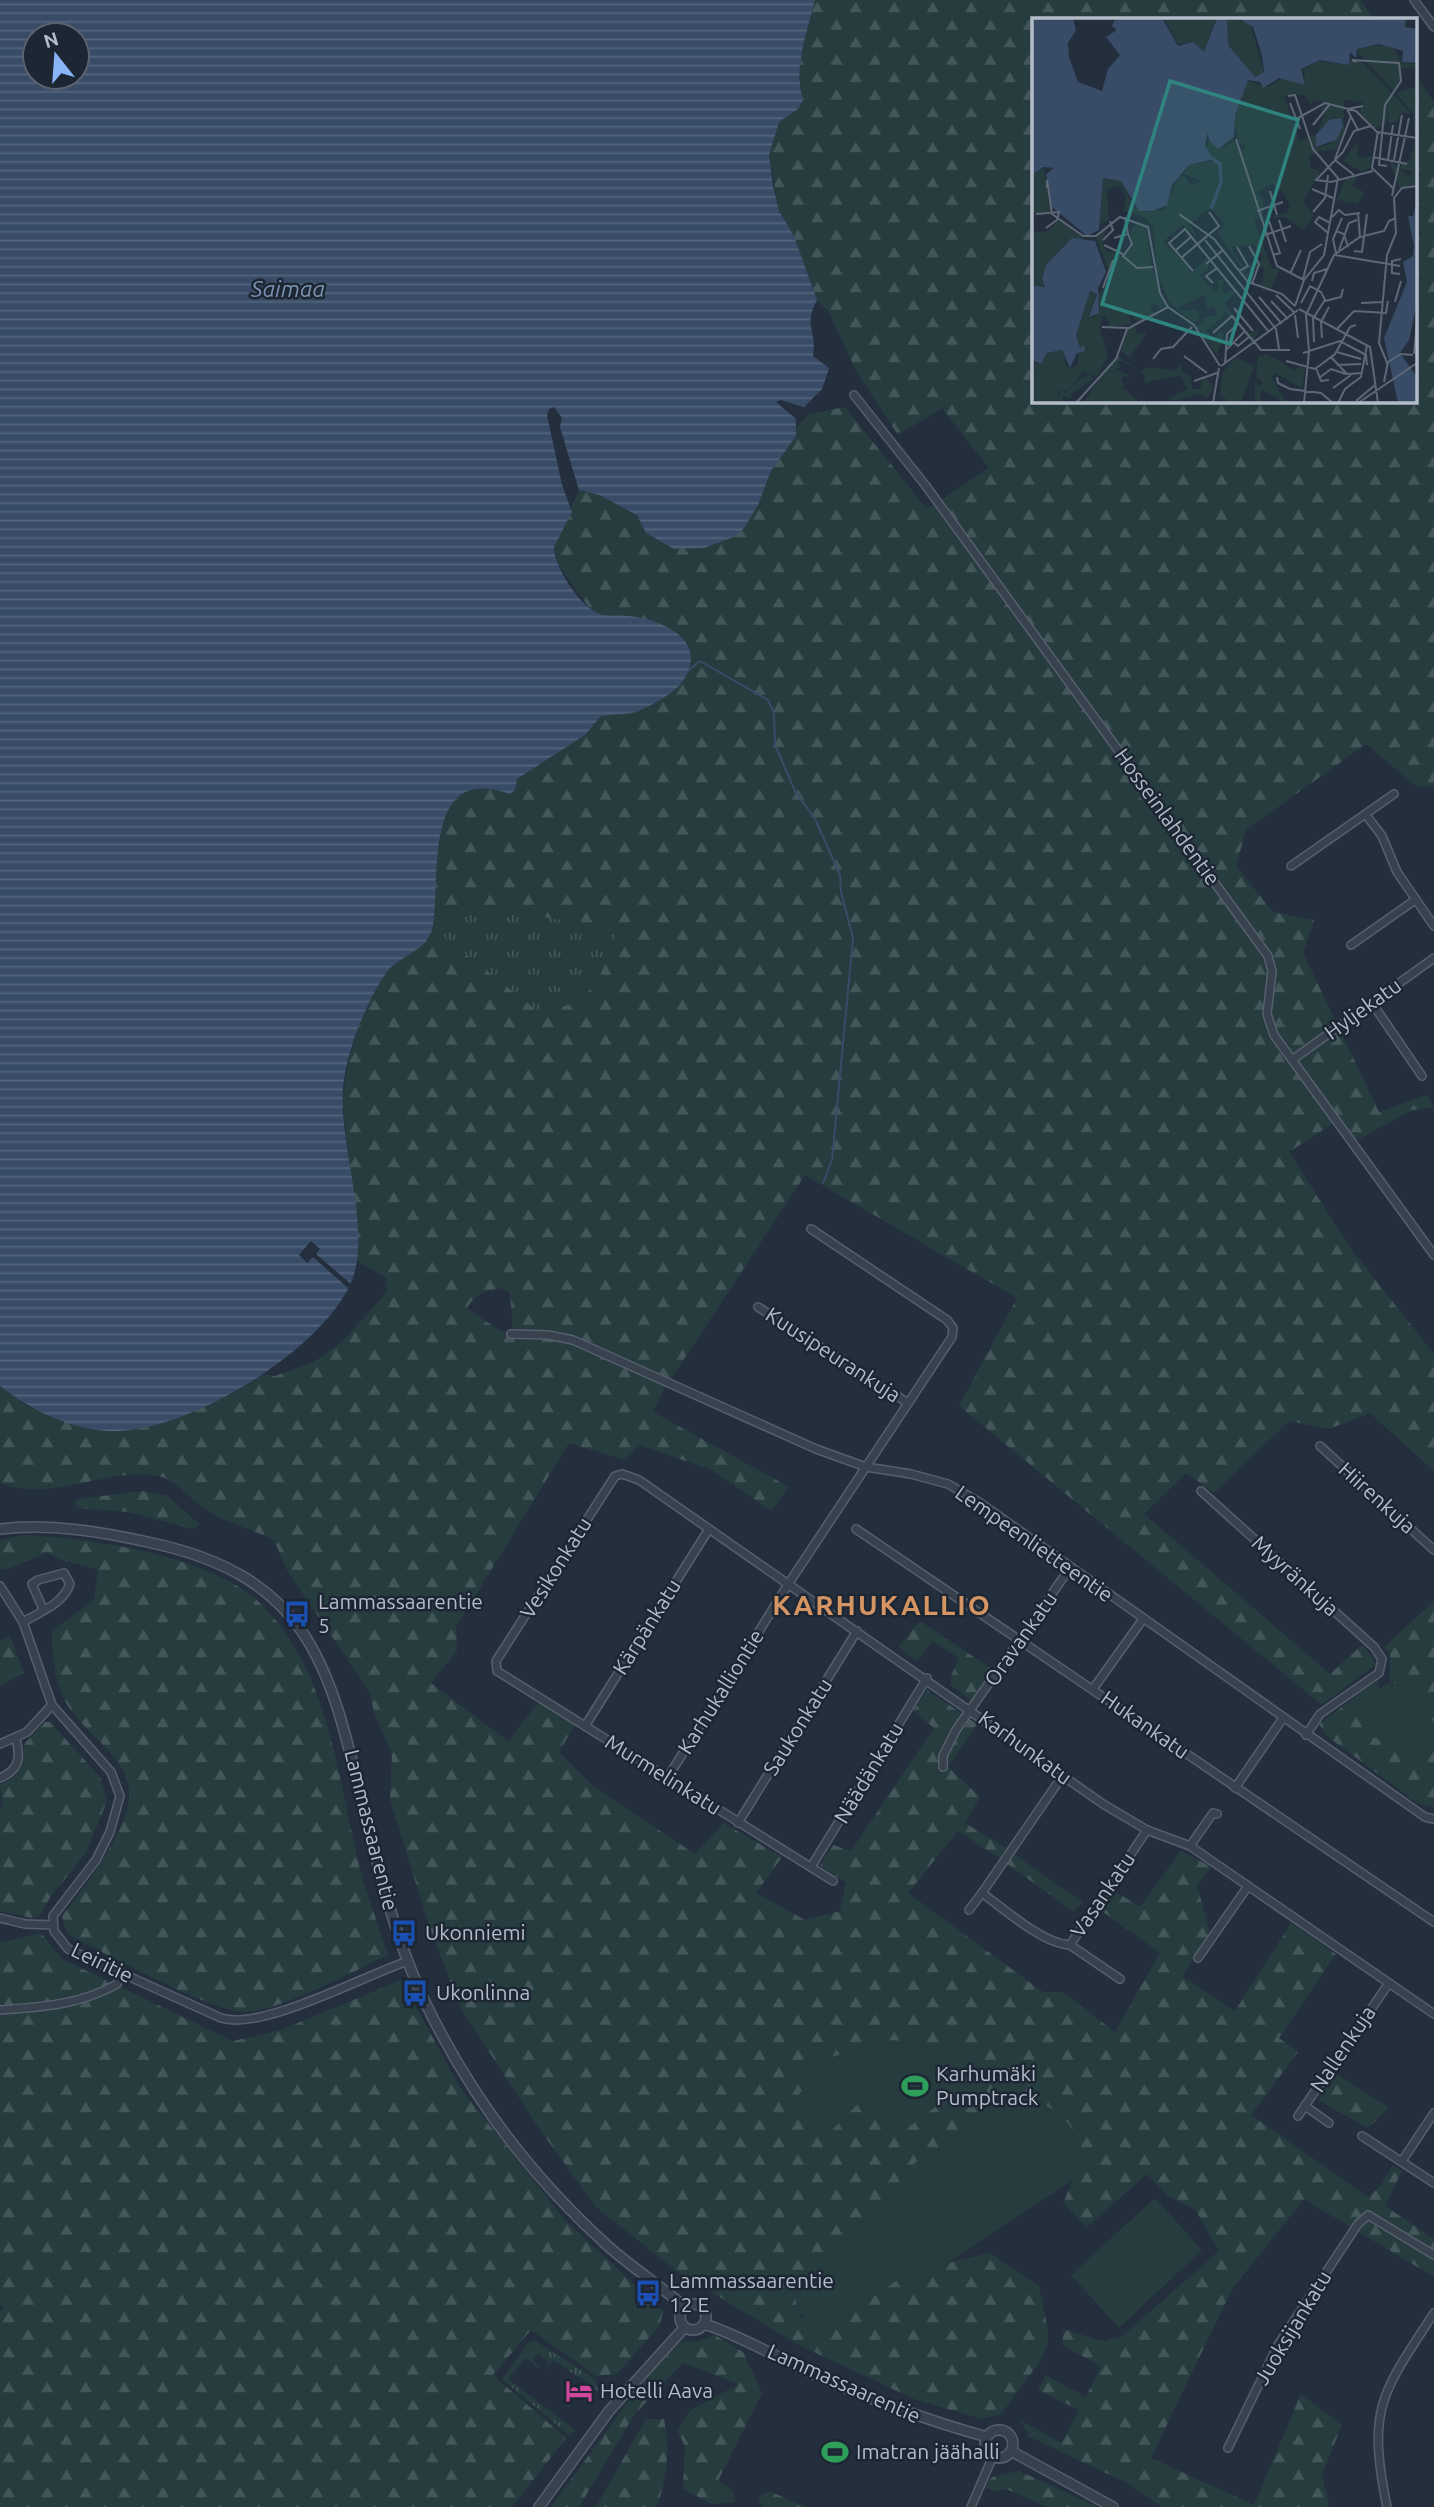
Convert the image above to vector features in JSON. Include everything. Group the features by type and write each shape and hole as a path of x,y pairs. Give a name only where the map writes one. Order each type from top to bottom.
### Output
{"street":[{"path":"1414,0 1434,27"},
{"name":"Hosseinlahdentie","path":"854,394 926,486 1268,956 1272,971 1267,1014 1274,1035 1434,1255"},
{"path":"1291,866 1394,794"},
{"path":"1366,815 1382,836 1397,872 1434,926"},
{"path":"1351,945 1415,900"},
{"name":"Hyljekatu","path":"1292,1060 1434,958"},
{"path":"1372,1003 1422,1076"},
{"name":"Karhukalliontie","path":"668,1777 789,1583 952,1337 953,1328 947,1320 811,1229"},
{"name":"Kuusipeurankuja","path":"758,1307 908,1403"},
{"name":"Lempeenlietteentie","path":"511,1334 548,1335 598,1349 816,1449 866,1467 911,1474 948,1484 979,1502 1425,1817 1434,1819"},
{"name":"Hiirenkuja","path":"1320,1446 1434,1550"},
{"name":"Karhunkatu","path":"622,1474 639,1480 1063,1775 1146,1830 1191,1846 1434,2014"},
{"name":"Vesikonkatu","path":"495,1667 608,1486 622,1474"},
{"name":"Myyränkuja","path":"1201,1491 1374,1647 1383,1665 1379,1672 1320,1714 1306,1734"},
{"name":"Lammassaarentie","path":"0,1529 80,1530 174,1548 243,1576 290,1615 313,1648 334,1693 376,1859 408,1961 440,2032 477,2098 534,2173 610,2248 685,2307"},
{"name":"Kärpänkatu","path":"584,1726 709,1529"},
{"name":"Hukankatu","path":"856,1529 1434,1923"},
{"name":"Oravankatu","path":"943,1767 949,1743 1070,1568"},
{"path":"23,1622 43,1609 67,1593 70,1584 64,1573 32,1584 43,1609"},
{"path":"0,1586 23,1622 52,1704 16,1739 0,1744"},
{"path":"1093,1689 1143,1619"},
{"name":"Saukonkatu","path":"738,1823 858,1630"},
{"name":"Murmelinkatu","path":"495,1667 500,1675 832,1881"},
{"name":"Näädänkatu","path":"811,1867 927,1678"},
{"name":"Leiritie","path":"52,1704 111,1772 120,1797 102,1850 57,1908 53,1925 57,1937 68,1948 221,2018 241,2021 271,2016 408,1961"},
{"path":"1235,1788 1283,1718"},
{"path":"0,1778 15,1769 18,1763 16,1739"},
{"path":"969,1910 1063,1775"},
{"path":"1191,1846 1213,1813 1217,1814"},
{"name":"Vasankatu","path":"1120,1979 1070,1945 1146,1830"},
{"path":"1198,1958 1248,1886"},
{"path":"982,1893 1046,1938 1061,1945 1070,1945"},
{"path":"0,1918 25,1924 53,1925"},
{"path":"0,2010 58,2006 82,1999 117,1984 122,1973"},
{"name":"Nallenkuja","path":"1298,2116 1389,1983"},
{"path":"1305,2106 1329,2123"},
{"path":"1402,2161 1434,2113"},
{"path":"1362,2136 1434,2183"},
{"name":"Juoksijankatu","path":"1228,2448 1278,2345 1358,2224 1368,2215 1434,2255"},
{"path":"694,2304 703,2309 704,2324 695,2330 684,2328 680,2315 685,2307 694,2304"},
{"path":"1387,2507 1378,2455 1380,2407 1390,2381 1434,2314"},
{"name":"Lammassaarentie","path":"704,2324 746,2339 800,2368 906,2413 987,2437"},
{"path":"539,2507 609,2411 684,2328"},
{"path":"995,2430 1006,2431 1012,2440 1011,2451 1002,2457 993,2456 986,2448 987,2437 995,2430"},
{"path":"1011,2451 1113,2507"},
{"path":"971,2507 993,2456"}],"green space":[{"path":"815,0 1360,0 1373,18 1032,18 1032,402 1416,402 1416,76 1434,102 1434,786 1417,787 1366,744 1246,830 1236,866 1273,912 1314,920 1303,953 1379,1112 1427,1095 1434,1108 1412,1110 1357,1140 1340,1119 1289,1152 1351,1249 1434,1354 1434,1471 1370,1413 1329,1429 1289,1421 1214,1493 1186,1473 1144,1514 1330,1674 1362,1645 1372,1656 1375,1665 1322,1705 959,1406 1017,1298 805,1175 665,1388 653,1412 789,1487 771,1511 712,1470 639,1445 625,1460 569,1443 456,1627 457,1651 431,1683 508,1741 539,1702 575,1725 559,1752 593,1786 695,1854 724,1823 782,1857 756,1893 805,1920 840,1911 846,1883 820,1865 833,1845 851,1851 934,1728 913,1711 927,1690 977,1724 948,1767 980,1797 965,1823 1006,1848 999,1858 958,1831 908,1893 1043,1992 1063,1992 1115,2032 1160,1953 1099,1909 1113,1890 1140,1907 1181,1851 1212,1867 1197,1885 1210,1933 1182,1976 1235,2011 1291,1923 1336,1954 1279,2038 1298,2052 1251,2115 1368,2197 1380,2187 1393,2165 1402,2171 1385,2206 1434,2239 1434,2277 1304,2199 1232,2289 1151,2458 1254,2505 1301,2394 1342,2425 1322,2475 1329,2507 1162,2507 1129,2484 1030,2437 1020,2420 1061,2443 1079,2410 1038,2390 1046,2375 1086,2397 1101,2366 1062,2345 1064,2329 1101,2341 1120,2338 1219,2251 1195,2209 1168,2196 1147,2174 1087,2227 1063,2203 1073,2180 903,2175 874,2225 797,2288 796,2302 801,2318 839,2322 906,2273 990,2253 1039,2286 1048,2330 1048,2344 1039,2363 1001,2414 982,2419 914,2399 797,2344 675,2270 596,2207 538,2127 460,2007 430,1928 390,1800 392,1754 375,1715 369,1691 288,1572 274,1540 209,1512 160,1476 134,1474 38,1489 0,1483 0,1386 27,1406 51,1416 232,1394 264,1374 275,1376 314,1362 343,1341 386,1293 387,1278 356,1260 357,1238 343,1105 344,1089 356,1036 369,1002 392,966 422,944 433,928 540,1013 581,1001 600,976 618,929 464,904 434,910 438,845 442,827 455,799 465,791 476,788 515,790 517,779 584,735 601,716 656,699 675,690 684,680 692,661 643,620 629,616 602,616 590,609 559,566 554,547 579,490 599,495 637,515 646,533 674,549 758,505 771,471 796,436 797,426 809,414 845,407 927,509 989,468 942,408 898,435 856,371 829,312 817,300 794,236 779,211 769,155 779,121 798,109 803,100 800,63","holes":["500,1288 510,1293 513,1332 500,1331 467,1308 480,1294"]},
{"path":"464,904 619,929 600,976 581,1001 540,1013 433,928 434,910"},
{"path":"142,1491 168,1496 200,1525 193,1529 128,1512 77,1508 74,1502 78,1499"},
{"path":"25,1535 116,1545 182,1562 213,1573 240,1587 261,1604 284,1631 317,1694 337,1764 360,1869 388,1955 276,2006 244,2012 182,1992 67,1934 62,1916 115,1839 128,1805 129,1790 121,1767 114,1757 70,1709 61,1691 54,1661 52,1631 94,1600 98,1570 59,1559 48,1552 6,1570 0,1568 0,1540"},
{"path":"1434,1601 1434,1725 1423,1695 1390,1682 1390,1654 1384,1647"},
{"path":"920,1621 992,1669 971,1701 951,1685 951,1676 959,1658 933,1641 917,1661 898,1647"},
{"path":"10,1636 24,1673 0,1686 0,1640"},
{"path":"1378,1680 1379,1689 1364,1714 1418,1755 1434,1739 1434,1807 1417,1803 1327,1736 1319,1724"},
{"path":"1390,1682 1423,1695 1434,1725 1434,1739 1418,1755 1371,1736 1363,1714 1379,1689"},
{"path":"45,1722 50,1722 100,1777 107,1801 86,1853 51,1896 39,1916 32,1918 0,1911 0,1809 3,1806 0,1785 18,1772 25,1743"},
{"path":"1013,1853 1082,1902 1074,1912 1006,1863"},
{"path":"41,1933 62,1959 233,2041 281,2030 401,1980 461,2089 565,2220 663,2311 660,2325 617,2374 596,2376 531,2330 493,2375 566,2438 512,2507 0,2507 0,2313 3,2307 0,2305 0,1943"},
{"name":"Karhumäki Pumptrack","path":"892,2040 969,2049 984,2076 950,2096 910,2126 889,2123 879,2106 866,2096 831,2131 797,2098 821,2060"},
{"path":"1336,2074 1389,2108 1368,2128 1318,2100"},
{"path":"1025,2091 1062,2116 1074,2131 1073,2180 942,2267 906,2273 839,2322 817,2328 806,2320 798,2307 797,2288 874,2225 903,2175 918,2160"},
{"path":"1155,2198 1202,2250 1119,2328 1071,2275"},
{"path":"715,2335 743,2352 762,2393 718,2481 733,2490 735,2502 712,2504 683,2489 685,2446 677,2430 691,2410 739,2384 683,2363 634,2415 579,2507 551,2507 635,2392 680,2342 699,2341"},
{"path":"534,2340 595,2379 598,2391 585,2385 586,2382 553,2360 546,2369 548,2361 538,2354 533,2360 540,2366 538,2368 526,2358 508,2379 575,2430 570,2436 502,2379 528,2343"},
{"path":"646,2419 664,2419 666,2430 667,2462 658,2504 656,2507 596,2507"},
{"path":"1019,2471 1098,2507 1048,2507 1006,2489 995,2492 985,2487 992,2477"},
{"path":"769,2491 806,2507 763,2507 758,2498"}],"water":[{"name":"Saimaa","path":"0,0 815,0 800,63 803,100 798,109 779,122 769,155 779,211 794,236 817,300 811,316 813,356 829,368 822,389 804,407 780,400 776,402 796,419 796,436 771,471 758,505 744,528 734,537 704,548 674,549 646,533 637,515 599,495 579,490 560,427 562,418 554,407 549,409 547,415 562,485 572,512 554,547 567,582 579,598 596,613 642,618 668,627 687,644 691,654 690,667 683,681 657,702 635,712 601,716 585,735 517,779 515,790 510,794 482,788 462,794 449,809 438,854 433,926 430,935 426,942 386,973 359,1025 346,1067 343,1104 358,1238 357,1263 350,1285 334,1310 311,1336 283,1360 218,1401 184,1416 151,1426 105,1431 57,1419 0,1386"}],"pier":[{"path":"311,1241 320,1249 316,1254 351,1284 348,1288 313,1257 307,1263 299,1255"}],"waterway":[{"path":"688,671 700,661 768,700 774,713 775,745 795,791 815,819 840,875 841,892 853,938 832,1160 823,1183"}],"place":[{"name":"Lammassaarentie 5","path":"297,1614"},
{"name":"Ukonniemi","path":"404,1933"},
{"name":"Ukonlinna","path":"415,1993"},
{"name":"Karhumäki Pumptrack","path":"915,2086"},
{"name":"Lammassaarentie 12 E","path":"648,2293"},
{"name":"Hotelli Aava","path":"579,2391"},
{"name":"Imatran jäähalli","path":"835,2452"}],"district":[{"name":"KARHUKALLIO","path":"882,1605"}]}
